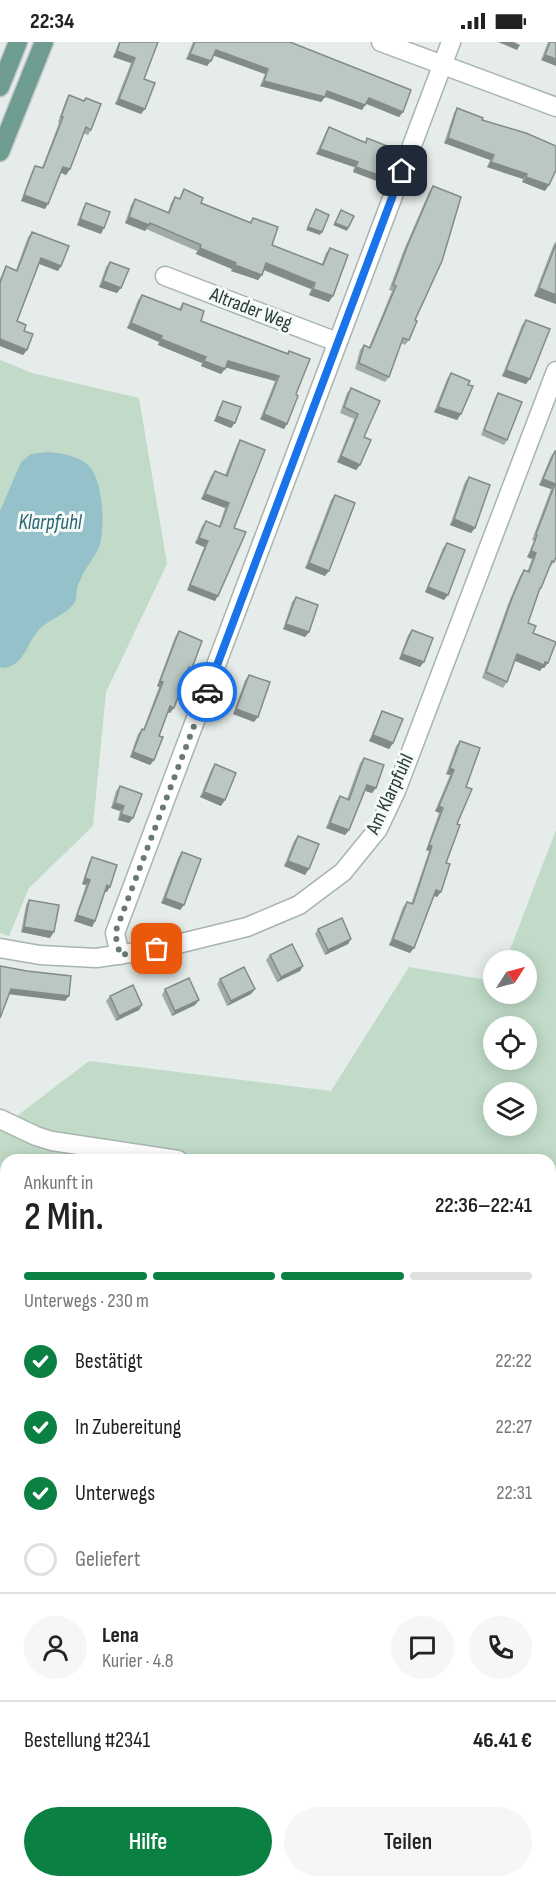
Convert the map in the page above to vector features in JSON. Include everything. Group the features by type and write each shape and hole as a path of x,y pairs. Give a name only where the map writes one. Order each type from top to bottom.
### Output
{"main road":[{"path":"0,87 18,42"},
{"path":"0,152 44,42"}],"street":[{"path":"381,42 556,107"},
{"path":"120,955 115,933 451,42"},
{"name":"Altrader Weg","path":"165,276 338,342"},
{"name":"Am Klarpfuhl","path":"0,948 40,955 96,958 157,949 247,927 299,905 343,872 378,829 396,791 556,371"},
{"path":"0,1119 52,1141 138,1154"}],"green space":[{"path":"0,360 32,373 139,398 167,564 106,692 93,826 29,888 9,936 0,933"},
{"path":"556,830 556,1154 0,1154 0,1112 13,1119 89,1061 331,1091 409,967 483,979 483,1004 537,1004 537,950 510,950"}],"water":[{"name":"Klarpfuhl","path":"47,452 76,458 90,467 98,483 102,504 102,536 97,552 77,587 76,600 72,606 38,631 15,664 2,668 0,667 0,511 21,462 31,454"}],"building":[{"path":"120,42 158,42 144,79 155,83 145,109 119,99 135,58 117,51"},
{"path":"195,42 290,42 411,90 403,112 369,98 365,105 327,91 325,97 264,81 268,69 216,50 211,61 190,54"},
{"path":"550,42 556,42 556,59 545,55"},
{"path":"69,95 101,104 91,130 86,127 70,169 63,167 48,204 24,195 35,166 43,168"},
{"path":"457,108 483,118 482,120 526,133 556,146 556,170 549,185 526,177 527,174 491,162 494,155 448,138"},
{"path":"329,127 366,143 367,138 392,148 381,176 356,167 358,162 320,149"},
{"path":"433,186 461,197 442,261 415,320 417,321 409,340 403,338 389,377 359,363 364,345 370,348 396,286 393,285 407,247"},
{"path":"184,189 203,198 201,203 251,223 253,218 278,227 272,245 323,265 330,248 348,255 333,296 313,289 315,283 266,263 262,275 200,248 201,245 150,223 149,225 129,217 135,199 169,213 175,197 180,199"},
{"path":"86,203 110,212 104,228 80,219"},
{"path":"316,209 329,215 322,232 308,227"},
{"path":"341,210 354,216 348,228 335,223"},
{"path":"32,232 69,246 61,266 41,258 17,321 26,325 24,331 33,334 27,350 0,339 0,283 6,266 17,271"},
{"path":"556,244 556,295 539,288"},
{"path":"110,262 129,269 121,288 103,281"},
{"path":"142,295 181,310 183,303 204,311 201,321 288,354 289,351 310,359 287,424 264,414 279,376 228,361 225,369 204,361 206,357 161,339 162,336 131,323"},
{"path":"526,320 550,329 530,379 506,370"},
{"path":"451,373 470,381 468,385 473,386 461,414 438,407"},
{"path":"351,388 380,401 364,437 371,440 360,465 341,456 358,414 344,407"},
{"path":"498,393 522,402 507,440 484,430"},
{"path":"223,401 241,407 235,423 217,416"},
{"path":"240,440 265,450 234,528 246,532 218,596 190,585 208,541 199,538 206,521 220,527 229,503 205,494 215,471 227,476"},
{"path":"555,451 556,557 540,588 528,623 536,626 533,633 556,642 548,663 545,662 544,665 517,654 507,682 486,672 512,598 524,570 529,572 536,553 531,551 555,484 543,479"},
{"path":"469,477 490,485 475,528 454,519"},
{"path":"335,495 355,503 329,571 309,563"},
{"path":"447,543 465,550 448,595 428,587"},
{"path":"296,597 318,605 309,632 286,624"},
{"path":"412,630 433,638 424,662 402,654"},
{"path":"179,631 202,641 192,668 189,667 174,708 170,706 159,736 163,737 154,760 133,752 163,682 160,681"},
{"path":"249,675 270,682 258,717 236,709"},
{"path":"382,711 403,719 393,743 373,735"},
{"path":"460,741 480,748 466,787 472,789 457,824 460,825 446,863 450,864 441,892 436,890 414,948 393,939 407,902 413,904 432,846 429,845 443,808 439,806 454,770 450,768"},
{"path":"364,758 384,765 376,788 367,785 349,830 330,823 340,796 349,800"},
{"path":"215,764 236,773 225,800 204,792"},
{"path":"120,786 142,794 133,818 121,814 124,806 115,803"},
{"path":"298,836 319,844 309,869 288,861"},
{"path":"182,852 201,859 184,905 165,898"},
{"path":"92,857 117,865 110,887 107,885 95,921 77,915 90,880 85,878"},
{"path":"29,900 59,905 54,932 24,927"},
{"path":"342,918 351,939 328,950 318,929"},
{"path":"292,944 303,966 281,977 270,955"},
{"path":"0,966 71,976 69,996 11,989 0,1018"},
{"path":"244,967 255,989 231,1001 220,979"},
{"path":"189,978 199,1000 175,1011 165,989"},
{"path":"133,985 142,1005 119,1016 110,996"}],"way so far":[{"path":"157,949 120,955 115,933 207,692"}],"route":[{"path":"207,692 402,171"}]}
